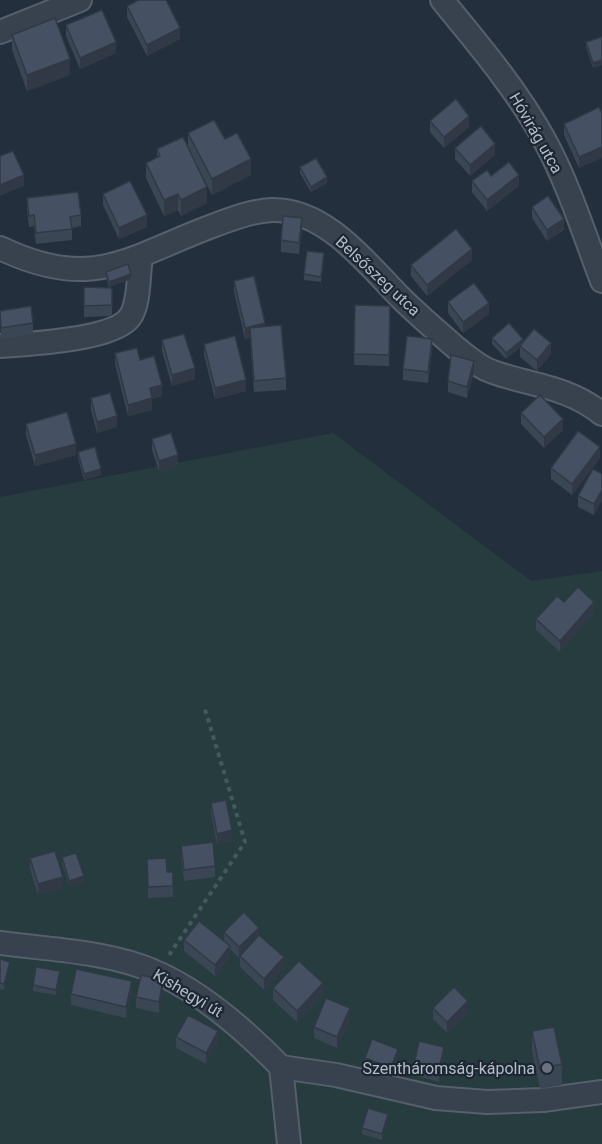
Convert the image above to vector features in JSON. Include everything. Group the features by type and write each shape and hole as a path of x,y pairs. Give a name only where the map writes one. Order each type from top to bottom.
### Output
{"street":[{"path":"0,32 80,0"},
{"name":"Hóvirág utca","path":"442,0 524,106 546,143 565,184 602,281"},
{"name":"Belsőszeg utca","path":"0,248 40,264 65,270 101,269 141,257 241,215 274,210 290,213 325,228 344,243 402,299 473,362 494,372 563,391 602,414"},
{"path":"0,346 92,334 122,324 130,317 134,308 141,257"},
{"name":"Kishegyi út","path":"0,943 109,957 142,966 220,1011 256,1041 281,1067"},
{"path":"289,1144 281,1067 336,1075 436,1098 487,1102 543,1100 602,1092"}],"path":[{"path":"156,973 244,842 204,706"}],"green space":[{"path":"333,433 531,581 602,571 602,1144 0,1144 0,497"}],"building":[{"path":"139,0 166,0 180,28 147,45 127,6"},
{"path":"102,10 116,42 80,58 66,25"},
{"path":"55,18 70,59 27,75 12,35"},
{"path":"602,37 602,60 593,63 586,42"},
{"path":"456,99 469,116 444,137 430,121"},
{"path":"599,107 602,113 602,147 579,157 564,124"},
{"path":"214,120 225,139 237,133 251,159 212,179 188,133"},
{"path":"481,126 495,144 470,165 455,148"},
{"path":"183,137 207,187 181,200 178,194 164,200 146,163 160,156 157,149"},
{"path":"13,151 24,175 0,185 0,156"},
{"path":"316,158 327,177 311,187 300,167"},
{"path":"509,162 519,175 487,200 472,181 487,170 491,176"},
{"path":"130,181 147,215 119,228 103,194"},
{"path":"78,192 81,215 70,217 72,229 36,233 34,215 29,216 27,198"},
{"path":"548,196 564,219 547,230 532,207"},
{"path":"283,216 302,218 299,243 281,240"},
{"path":"456,229 472,249 427,285 411,265"},
{"path":"307,251 324,253 321,277 304,274"},
{"path":"128,264 131,274 109,282 106,272"},
{"path":"254,276 265,323 245,328 234,281"},
{"path":"474,283 489,303 463,322 448,302"},
{"path":"84,287 112,288 112,305 84,306"},
{"path":"355,305 390,306 389,355 354,354"},
{"path":"31,306 33,323 1,328 0,311"},
{"path":"509,323 523,339 506,353 492,338"},
{"path":"281,325 286,378 254,381 250,328"},
{"path":"534,329 551,343 537,360 520,346"},
{"path":"184,334 195,368 172,375 162,340"},
{"path":"235,336 246,380 215,388 204,344"},
{"path":"407,336 432,339 428,372 403,369"},
{"path":"137,348 140,360 154,356 162,385 150,388 152,398 128,405 115,353"},
{"path":"451,355 474,361 467,387 448,381"},
{"path":"110,393 117,416 97,422 91,398"},
{"path":"540,395 563,419 544,437 521,413"},
{"path":"67,412 76,444 35,455 26,424"},
{"path":"578,431 600,447 572,484 551,468"},
{"path":"171,433 178,455 159,461 152,439"},
{"path":"95,447 101,469 84,474 78,452"},
{"path":"593,469 602,474 602,490 594,504 578,496"},
{"path":"578,587 594,602 560,641 536,619 557,596 564,602"},
{"path":"226,800 232,830 217,834 211,803"},
{"path":"213,842 215,866 184,870 181,846"},
{"path":"55,851 63,877 38,884 30,858"},
{"path":"76,853 84,876 69,881 62,857"},
{"path":"166,858 167,872 173,872 173,886 148,887 147,859"},
{"path":"244,912 259,928 239,947 224,932"},
{"path":"199,921 230,946 215,965 184,940"},
{"path":"259,935 284,957 264,979 240,956"},
{"path":"0,959 10,962 4,984 0,983"},
{"path":"299,961 323,983 297,1011 273,988"},
{"path":"36,967 60,971 56,990 33,985"},
{"path":"76,969 132,981 126,1007 71,994"},
{"path":"141,975 163,980 159,1002 136,997"},
{"path":"454,987 468,1001 447,1022 433,1008"},
{"path":"326,998 350,1008 337,1037 314,1027"},
{"path":"188,1015 218,1031 206,1053 176,1037"},
{"path":"554,1027 562,1064 540,1069 532,1031"},
{"path":"372,1039 398,1049 391,1068 365,1058"},
{"path":"419,1041 444,1047 439,1070 414,1064"},
{"path":"368,1108 388,1114 382,1134 362,1128"}],"place":[{"name":"Szentháromság-kápolna","path":"547,1068"}]}
